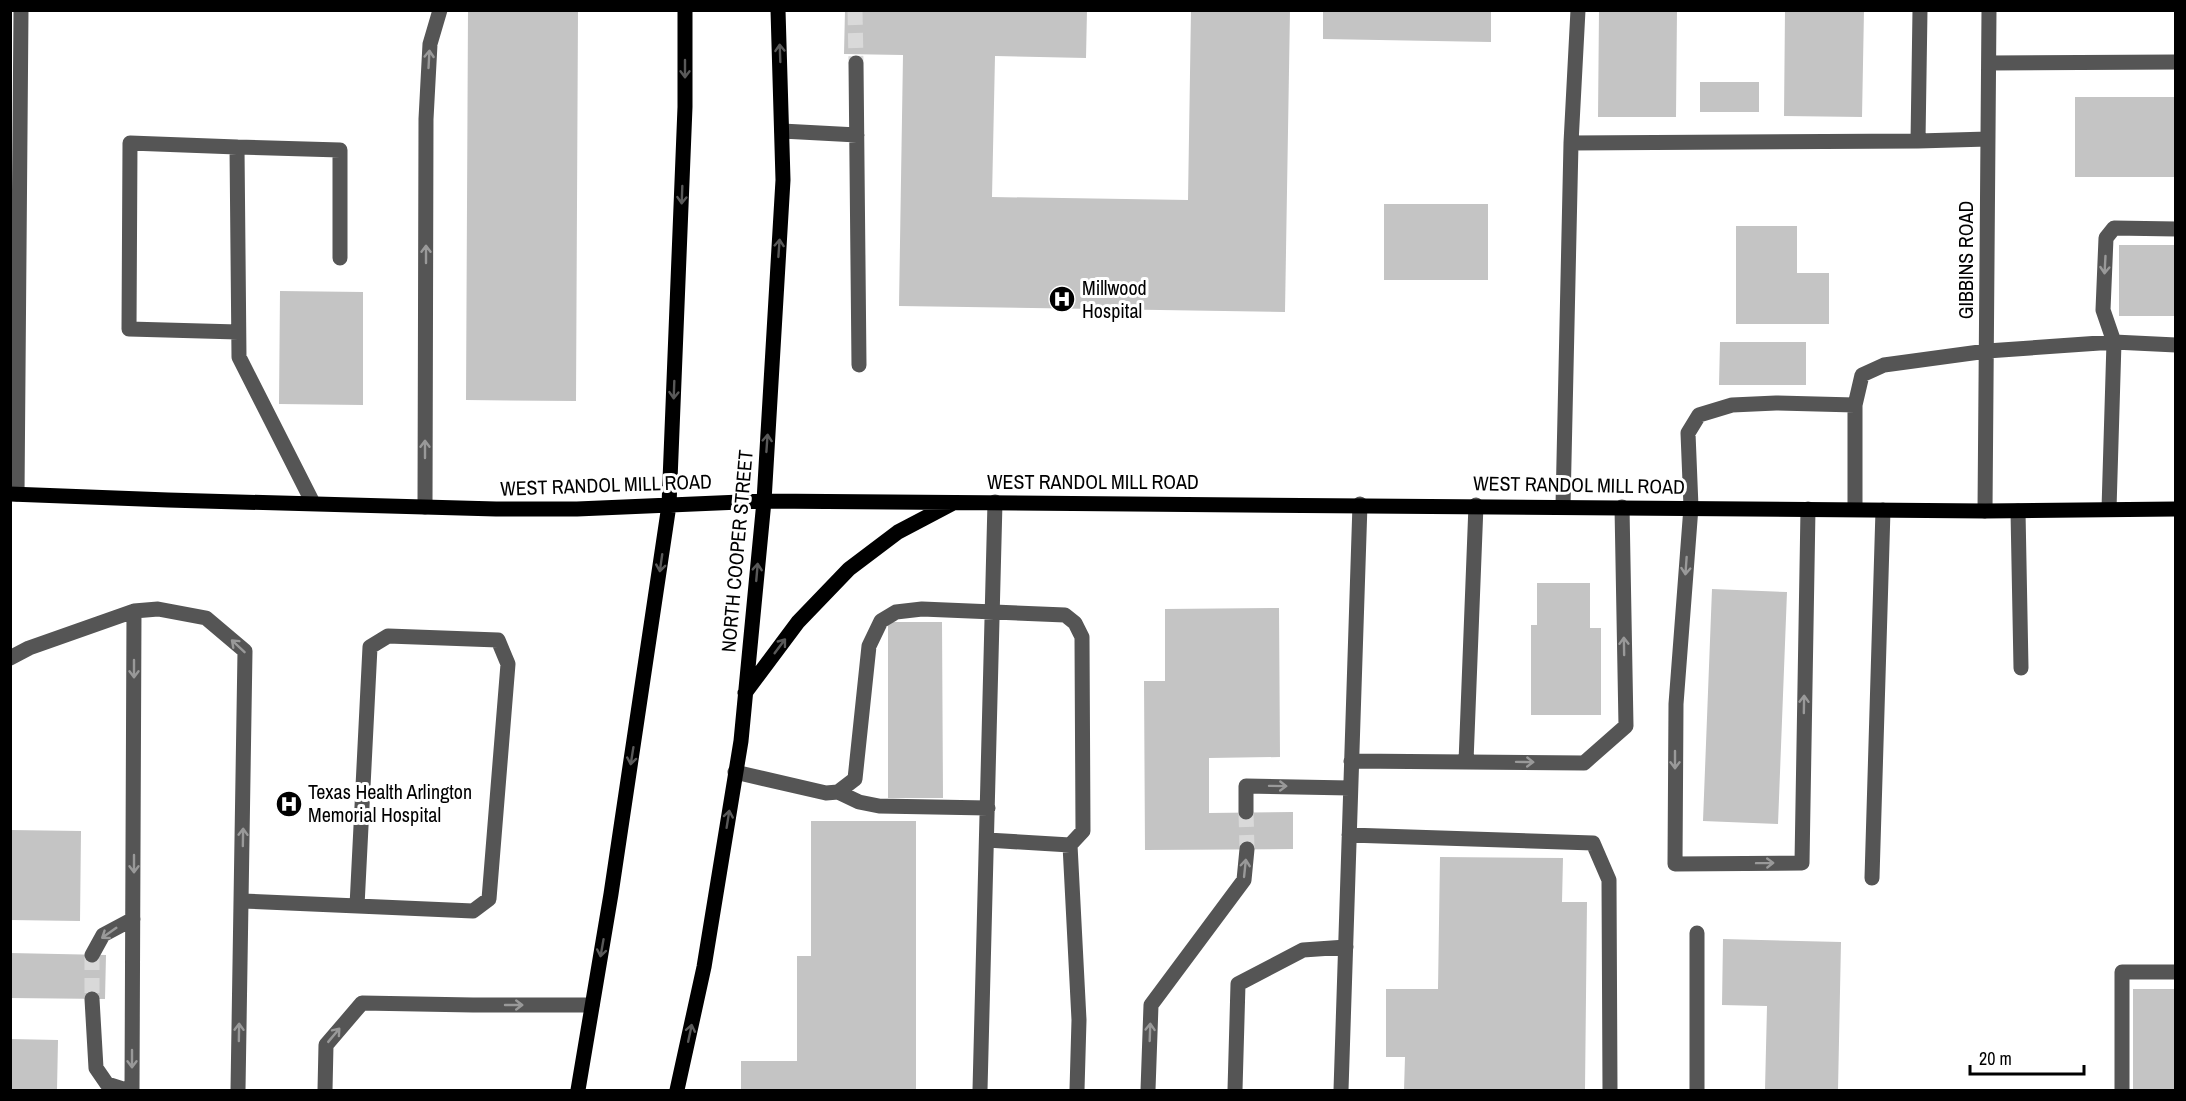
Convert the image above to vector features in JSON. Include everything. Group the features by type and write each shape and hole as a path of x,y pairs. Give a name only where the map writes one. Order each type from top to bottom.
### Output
{"main road":[{"path":"578,1090 613,882 669,505 685,107 685,10"},
{"name":"NORTH COOPER STREET","path":"677,1090 704,967 741,741 764,501 783,180 778,10"},
{"name":"WEST RANDOL MILL ROAD","path":"14,494 425,507 566,509 764,501 1360,504 1985,511 2175,509"},
{"path":"745,693 798,622 849,569 898,532 956,502"}],"street":[{"path":"14,494 21,10"},
{"path":"425,507 426,119 430,44 440,10"},
{"path":"1563,506 1571,143 1578,10"},
{"path":"1918,141 1920,10"},
{"name":"GIBBINS ROAD","path":"1985,511 1989,10"},
{"path":"1989,63 2175,62"},
{"path":"856,63 859,365"},
{"path":"782,131 857,135"},
{"path":"1571,143 1988,139"},
{"path":"238,332 129,328 130,143 340,150 340,258"},
{"path":"237,147 239,357 313,503"},
{"path":"2109,509 2114,342 2103,309 2106,238 2114,228 2175,229"},
{"path":"1855,509 1855,405 1862,375 1884,365 1986,351 2114,342 2175,345"},
{"path":"1808,509 1802,862 1675,864 1676,704 1691,507 1688,433 1699,415 1732,405 1776,403 1855,405"},
{"path":"980,1090 995,502"},
{"path":"1341,1090 1360,504"},
{"path":"1466,762 1476,506"},
{"path":"1352,761 1584,763 1626,726 1622,507"},
{"path":"1872,878 1882,510"},
{"path":"2018,511 2021,668"},
{"path":"10,658 29,648 134,611 158,609 206,618 245,651 238,1090"},
{"path":"837,792 855,779 869,646 881,621 896,612 922,609 1065,615 1076,623 1082,637 1083,831 1070,845 1079,1020 1077,1090"},
{"path":"132,1090 134,611"},
{"path":"242,901 357,906 473,911 489,899 508,664 498,640 388,636 370,647 357,906"},
{"path":"735,772 826,793 837,792 859,802 879,806 988,808"},
{"path":"1246,812 1246,786 1350,788"},
{"path":"1349,835 1593,843 1609,880 1610,1090"},
{"path":"987,840 1070,845"},
{"path":"1148,1090 1151,1005 1244,880 1247,849"},
{"path":"92,955 103,935 133,919"},
{"path":"1697,933 1697,1090"},
{"path":"1235,1090 1238,984 1303,950 1346,948"},
{"path":"2122,1090 2122,972 2175,972"},
{"path":"92,999 96,1068 107,1084 126,1090"},
{"path":"325,1090 326,1045 362,1003 592,1005"}],"building":[{"path":"468,10 578,10 576,401 466,400"},
{"path":"845,10 1087,10 1086,58 995,56 992,197 1188,200 1191,10 1290,10 1285,312 899,306 903,55 844,54"},
{"path":"1323,10 1491,10 1491,42 1323,39"},
{"path":"1599,10 1677,10 1676,117 1598,117"},
{"path":"1785,10 1864,10 1862,117 1784,116"},
{"path":"1700,82 1759,82 1759,112 1700,112"},
{"path":"2075,97 2176,97 2176,177 2075,177"},
{"path":"1384,204 1488,204 1488,280 1384,280"},
{"path":"1736,226 1797,226 1797,273 1829,273 1829,324 1736,324"},
{"path":"2119,245 2176,245 2176,316 2119,316"},
{"path":"280,291 363,292 363,405 279,404"},
{"path":"1720,342 1806,342 1806,385 1719,385"},
{"path":"1537,583 1590,583 1590,628 1601,628 1601,715 1531,715 1531,625 1537,625"},
{"path":"1712,589 1787,592 1778,824 1703,821"},
{"path":"1279,608 1280,757 1209,758 1209,813 1293,812 1293,849 1145,850 1144,681 1165,681 1165,609"},
{"path":"888,622 942,622 943,798 888,798"},
{"path":"811,821 916,821 916,1090 741,1090 741,1061 797,1061 797,956 811,956"},
{"path":"10,830 81,831 80,921 10,920"},
{"path":"1440,857 1563,858 1562,902 1587,902 1585,1090 1404,1090 1405,1057 1386,1057 1386,989 1438,989"},
{"path":"1723,939 1841,942 1838,1090 1765,1090 1767,1006 1722,1005"},
{"path":"10,953 106,955 105,999 10,998"},
{"path":"2133,989 2176,989 2176,1090 2133,1090"},
{"path":"10,1039 58,1040 57,1090 10,1090"}],"tunnel":[{"path":"855,10 856,63"},
{"path":"1246,812 1247,849"},
{"path":"92,955 92,999"}],"place":[{"name":"Millwood Hospital","path":"1062,299"},
{"name":"Texas Health Arlington Memorial Hospital","path":"289,804"}]}
